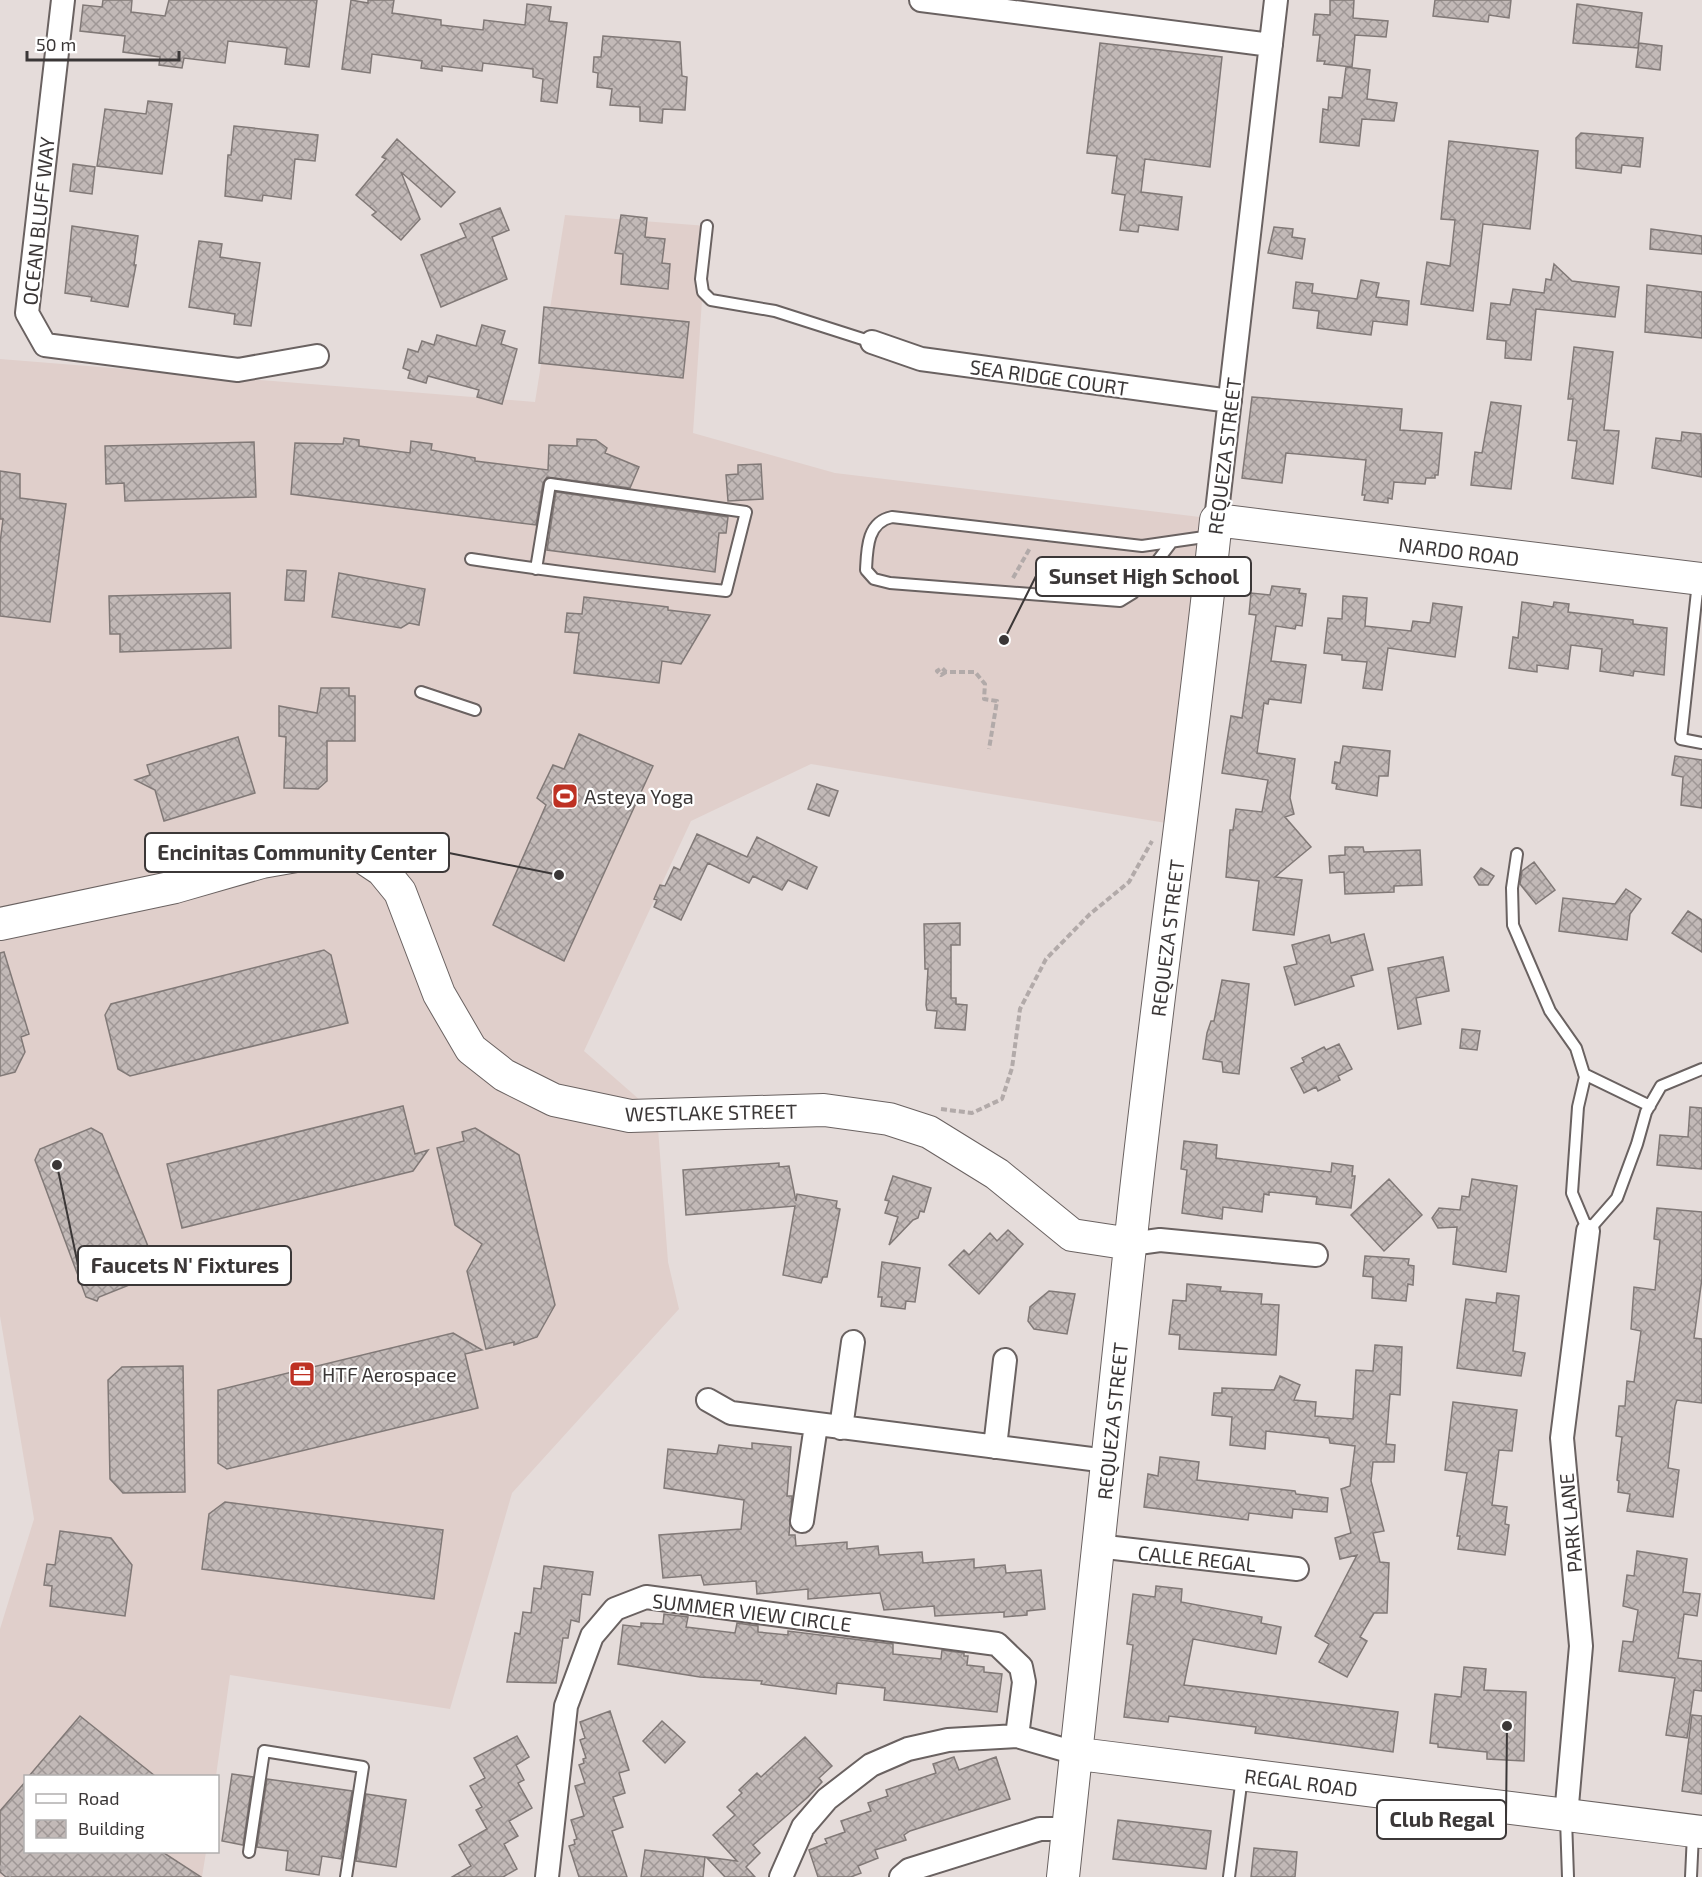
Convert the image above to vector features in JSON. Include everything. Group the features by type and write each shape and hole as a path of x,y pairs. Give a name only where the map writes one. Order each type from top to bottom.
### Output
{"street":[{"name":"OCEAN BLUFF WAY","path":"63,0 27,314 45,345 238,370 317,356"},
{"path":"921,0 1271,45"},
{"name":"REQUEZA STREET","path":"1064,1877 1079,1754 1098,1546 1131,1244 1276,0"},
{"name":"SEA RIDGE COURT","path":"872,342 921,359 1230,401"},
{"name":"NARDO ROAD","path":"1215,528 1700,579"},
{"name":"WESTLAKE STREET","path":"0,924 175,887 262,862 302,855 355,852 382,870 400,892 439,994 471,1049 504,1075 554,1100 630,1116 824,1110 889,1119 928,1132 987,1168 1072,1235 1131,1244"},
{"name":"PARK LANE","path":"1566,1816 1581,1646 1562,1438 1588,1231"},
{"path":"1131,1244 1160,1240 1316,1255"},
{"path":"841,1428 853,1342"},
{"path":"995,1447 1005,1360"},
{"path":"708,1400 731,1413 1107,1461"},
{"path":"802,1521 816,1425"},
{"name":"CALLE REGAL","path":"1098,1546 1297,1569"},
{"name":"SUMMER VIEW CIRCLE","path":"547,1877 566,1706 592,1636 615,1609 646,1597 997,1644 1021,1667 1024,1682 1017,1736"},
{"path":"781,1877 803,1827 827,1799 871,1765 908,1749 948,1740 1017,1736 1079,1754"},
{"name":"REGAL ROAD","path":"1079,1754 1698,1832"},
{"path":"901,1877 909,1870 928,1870 1040,1829 1069,1829"}],"lane":[{"path":"707,226 701,279 703,292 711,300 775,311 872,342"},
{"path":"471,559 536,569 726,591 746,512 550,484 536,569"},
{"path":"1171,543 1133,593 1120,601 874,579 866,570 867,547 873,530 883,519 892,517 1133,546 1171,543 1215,528"},
{"path":"1700,579 1681,739 1702,743"},
{"path":"421,692 475,710"},
{"path":"1517,854 1512,888 1513,925 1550,1011 1576,1048 1584,1074 1578,1107 1572,1192 1588,1231 1617,1198 1650,1106 1661,1086 1702,1069"},
{"path":"1584,1074 1650,1106"},
{"path":"249,1852 264,1751 363,1767 346,1877"},
{"path":"1229,1877 1242,1774"},
{"path":"1566,1816 1568,1877"},
{"path":"1691,1877 1698,1832"}],"path":[{"path":"1004,592 1037,535"},
{"path":"946,672 975,672 985,684 984,699 996,701 989,749"},
{"path":"937,1108 972,1113 1002,1099 1012,1068 1020,1009 1046,959 1090,914 1129,882 1156,835"},
{"path":"0,1866 13,1877"}],"shaded area":[{"path":"565,215 707,226 693,433 835,473 1200,517 1166,823 811,764 691,821 584,1051 657,1115 668,1262 679,1309 512,1493 450,1709 230,1675 216,1775 24,1775 24,1853 206,1853 202,1877 0,1877 0,1629 34,1519 0,1316 0,359 535,402"}],"building":[{"path":"103,0 132,0 131,12 165,16 169,0 317,0 309,67 285,64 287,48 228,41 225,63 184,58 182,68 159,65 160,57 123,52 125,36 80,31 83,5 102,7"},
{"path":"351,0 368,3 368,0 394,0 392,13 441,20 441,25 483,30 484,20 525,25 527,4 551,7 549,21 567,23 557,103 541,101 543,79 533,77 533,69 483,63 482,71 442,66 442,71 421,68 422,61 372,54 370,73 342,69"},
{"path":"1330,0 1354,0 1353,18 1388,21 1386,37 1355,35 1352,67 1317,61 1320,35 1313,35 1315,14 1330,15"},
{"path":"1435,0 1511,0 1509,18 1489,15 1488,22 1433,16"},
{"path":"1577,4 1642,13 1638,48 1573,43"},
{"path":"603,36 680,42 682,76 687,77 685,110 663,109 662,123 640,121 640,107 610,105 612,89 597,87 598,73 593,72 594,57 601,57"},
{"path":"1100,43 1222,57 1210,167 1145,159 1141,192 1182,197 1178,230 1139,225 1138,232 1120,230 1125,195 1112,193 1117,156 1087,153"},
{"path":"1639,43 1662,46 1660,70 1636,67"},
{"path":"1346,67 1370,70 1367,99 1397,103 1394,121 1362,119 1359,146 1320,142 1323,109 1328,110 1329,97 1342,98"},
{"path":"148,101 172,104 162,174 97,166 105,109 146,114"},
{"path":"234,126 318,135 315,161 295,159 291,199 263,195 262,201 225,196 228,155 231,155"},
{"path":"1581,133 1643,138 1640,167 1622,165 1621,173 1576,168 1576,138"},
{"path":"397,139 455,192 441,207 401,172 420,219 401,240 372,215 376,212 356,195 386,159 382,157"},
{"path":"1449,141 1538,151 1530,229 1483,224 1473,311 1421,304 1427,262 1450,266 1455,220 1441,219"},
{"path":"73,164 95,167 92,194 70,191"},
{"path":"500,208 509,230 492,237 507,279 441,307 421,255 466,237 460,224"},
{"path":"621,215 647,218 645,237 665,239 662,263 670,264 668,289 621,284 623,254 615,253"},
{"path":"72,226 138,236 134,265 136,265 128,307 91,301 92,297 65,293"},
{"path":"1274,227 1293,229 1292,237 1305,239 1302,259 1268,253"},
{"path":"1651,229 1702,236 1702,254 1650,249"},
{"path":"199,241 222,244 220,257 260,263 251,326 234,324 235,314 189,307"},
{"path":"1554,264 1572,281 1619,287 1615,317 1536,309 1531,360 1505,358 1506,341 1487,339 1491,303 1510,305 1513,289 1544,293 1546,279 1551,280"},
{"path":"1361,280 1379,283 1376,297 1409,301 1407,325 1373,321 1371,335 1317,328 1319,311 1293,308 1296,282 1313,284 1312,293 1357,299"},
{"path":"1647,285 1702,292 1702,338 1645,332"},
{"path":"544,307 689,322 683,378 539,363"},
{"path":"482,325 505,331 501,344 517,349 502,404 477,397 479,390 428,376 426,383 408,378 410,371 403,368 408,349 418,352 422,341 434,345 437,335 476,346"},
{"path":"1574,347 1613,352 1604,430 1619,431 1613,484 1572,478 1577,441 1568,440 1573,399 1568,399"},
{"path":"1252,397 1402,409 1400,430 1442,433 1438,475 1435,475 1435,478 1426,478 1425,484 1394,482 1392,499 1388,498 1388,503 1364,500 1365,495 1362,495 1366,460 1286,453 1282,483 1242,478"},
{"path":"1491,402 1521,406 1511,489 1471,485 1475,452 1482,453"},
{"path":"1682,432 1701,434 1702,477 1652,468 1656,438 1681,441"},
{"path":"344,438 359,440 359,446 410,453 411,441 432,444 431,450 475,458 475,461 548,470 549,445 577,446 577,439 596,440 607,448 605,453 639,467 630,488 547,477 543,483 536,525 291,494 295,443 343,444"},
{"path":"254,442 256,497 125,501 124,483 106,484 105,446"},
{"path":"761,464 763,499 728,501 726,475 738,474 738,465"},
{"path":"0,471 20,474 20,498 66,504 50,622 0,616 0,543 3,519 0,519"},
{"path":"556,492 728,517 726,533 719,533 715,572 547,550"},
{"path":"287,570 306,571 304,601 285,600"},
{"path":"339,573 425,589 419,625 409,623 401,628 332,617"},
{"path":"1272,586 1300,589 1299,593 1306,594 1302,626 1296,625 1295,629 1276,626 1271,661 1306,665 1301,703 1269,699 1268,704 1264,703 1257,753 1295,759 1290,798 1294,814 1285,817 1311,847 1275,877 1302,880 1294,935 1253,930 1259,881 1226,877 1230,830 1233,830 1236,809 1262,812 1268,780 1222,773 1231,716 1242,718 1256,615 1249,614 1251,593 1270,595"},
{"path":"230,593 231,648 120,652 120,634 110,634 109,596"},
{"path":"1343,596 1367,598 1365,626 1411,631 1413,621 1430,623 1433,603 1462,607 1455,657 1388,648 1382,690 1363,688 1367,662 1342,660 1342,655 1324,653 1328,618 1342,619"},
{"path":"584,597 668,607 668,610 710,615 681,664 662,661 659,683 574,673 579,633 565,632 567,613 582,614"},
{"path":"1522,602 1553,607 1554,602 1569,604 1568,612 1633,620 1633,624 1667,628 1664,675 1634,671 1633,676 1600,671 1602,649 1571,645 1568,669 1537,665 1537,672 1509,668 1513,637 1518,638"},
{"path":"321,688 349,688 349,696 355,696 355,741 327,741 327,781 318,789 284,788 286,737 279,736 279,706 317,713"},
{"path":"579,734 653,766 564,961 493,925 546,805 537,798 553,765 564,769"},
{"path":"238,737 255,793 164,821 155,790 135,780 150,775 147,765"},
{"path":"1343,746 1390,751 1388,776 1379,776 1377,796 1336,789 1337,784 1332,783 1335,762 1340,763"},
{"path":"1675,756 1702,760 1702,808 1681,805 1683,777 1672,775"},
{"path":"817,784 838,791 829,816 808,809"},
{"path":"697,834 747,857 757,837 817,867 807,889 788,880 782,890 753,876 749,883 708,863 681,920 654,907 657,900 654,899 660,885 665,886 674,867 680,870"},
{"path":"1345,847 1363,847 1364,852 1420,850 1422,885 1394,886 1394,892 1345,894 1344,872 1330,873 1329,856 1345,855"},
{"path":"1534,862 1555,890 1536,904 1520,884 1522,871"},
{"path":"1481,868 1494,876 1488,885 1479,885 1474,877"},
{"path":"1626,889 1641,899 1630,914 1627,940 1559,931 1563,898 1615,904"},
{"path":"1688,911 1702,920 1702,952 1672,933"},
{"path":"960,923 960,945 951,945 951,998 956,998 956,1004 967,1005 965,1030 935,1028 937,1011 927,1010 926,1005 928,969 925,969 924,924"},
{"path":"1364,934 1373,970 1351,976 1354,986 1295,1005 1284,967 1297,964 1292,945 1329,935 1331,943"},
{"path":"324,950 331,955 348,1023 130,1076 118,1069 105,1015 111,1004"},
{"path":"4,952 29,1034 21,1037 25,1052 15,1072 0,1076 0,953"},
{"path":"1443,957 1449,991 1416,998 1421,1024 1398,1029 1388,968"},
{"path":"1222,980 1249,984 1239,1074 1223,1072 1222,1062 1203,1059 1207,1033 1211,1021 1214,1021"},
{"path":"1462,1029 1480,1031 1477,1050 1460,1048"},
{"path":"1339,1044 1352,1069 1338,1076 1340,1080 1318,1091 1316,1087 1304,1093 1291,1068 1304,1062 1302,1058 1324,1047 1326,1050"},
{"path":"403,1106 415,1154 428,1150 413,1171 182,1228 167,1164"},
{"path":"1690,1107 1702,1108 1702,1169 1657,1165 1660,1135 1688,1137"},
{"path":"91,1128 102,1134 159,1273 99,1297 97,1301 86,1297 35,1160 40,1149"},
{"path":"475,1128 519,1155 555,1305 537,1337 514,1345 514,1342 486,1349 467,1271 482,1244 455,1225 437,1148 464,1141 462,1132"},
{"path":"1184,1141 1217,1145 1216,1158 1331,1172 1332,1163 1353,1166 1352,1176 1355,1176 1351,1208 1316,1204 1317,1197 1269,1192 1269,1195 1264,1194 1262,1212 1223,1207 1222,1219 1182,1213 1187,1170 1181,1169"},
{"path":"779,1163 779,1167 789,1166 796,1201 797,1194 837,1201 836,1208 840,1209 827,1277 823,1277 821,1283 783,1275 795,1206 686,1215 683,1170"},
{"path":"893,1176 931,1188 924,1212 920,1211 918,1218 913,1220 889,1245 898,1217 885,1213 889,1201 885,1200"},
{"path":"1389,1179 1422,1215 1384,1251 1351,1215"},
{"path":"1472,1179 1517,1186 1506,1272 1453,1264 1457,1227 1438,1228 1432,1218 1439,1208 1460,1210 1462,1196 1469,1197"},
{"path":"1657,1208 1702,1212 1702,1278 1694,1338 1702,1339 1702,1403 1677,1400 1675,1406 1668,1468 1679,1470 1673,1517 1627,1511 1630,1494 1618,1492 1619,1481 1617,1480 1622,1437 1616,1436 1619,1406 1625,1406 1627,1381 1634,1382 1641,1331 1631,1329 1634,1287 1655,1290 1660,1240 1654,1239"},
{"path":"1008,1230 1023,1244 979,1294 949,1265 964,1250 969,1255 990,1233 997,1241"},
{"path":"1365,1256 1409,1259 1408,1265 1414,1266 1413,1285 1408,1284 1406,1301 1372,1298 1373,1277 1363,1276"},
{"path":"882,1262 920,1268 915,1302 906,1301 905,1309 881,1306 882,1297 878,1297"},
{"path":"1187,1284 1221,1287 1220,1291 1262,1294 1261,1304 1279,1305 1276,1355 1179,1349 1180,1335 1169,1334 1173,1300 1186,1301"},
{"path":"1049,1291 1075,1294 1067,1334 1034,1329 1028,1321 1030,1307"},
{"path":"1497,1293 1519,1296 1513,1351 1525,1353 1521,1376 1457,1368 1466,1299 1496,1303"},
{"path":"453,1333 482,1350 465,1354 478,1408 227,1469 218,1463 218,1390"},
{"path":"1375,1345 1402,1347 1400,1395 1390,1394 1386,1444 1395,1445 1394,1462 1373,1462 1371,1481 1384,1531 1373,1533 1380,1562 1389,1563 1387,1613 1374,1613 1360,1637 1367,1641 1347,1677 1319,1662 1329,1644 1315,1636 1357,1555 1340,1559 1335,1538 1351,1533 1341,1489 1350,1486 1355,1446 1330,1443 1329,1438 1266,1431 1265,1449 1230,1445 1232,1417 1212,1415 1214,1393 1222,1393 1222,1388 1274,1390 1280,1376 1300,1385 1294,1400 1316,1402 1315,1416 1353,1419 1356,1370 1373,1371"},
{"path":"183,1366 185,1492 123,1493 110,1479 108,1380 122,1367"},
{"path":"1453,1402 1517,1410 1512,1451 1499,1450 1492,1505 1507,1507 1505,1524 1509,1525 1505,1555 1458,1549 1460,1536 1457,1536 1467,1473 1445,1470"},
{"path":"752,1443 791,1447 787,1496 792,1496 789,1535 795,1535 796,1546 847,1542 847,1549 878,1546 879,1555 922,1552 923,1563 974,1559 974,1568 1005,1565 1006,1573 1041,1570 1045,1609 1027,1611 1027,1615 1004,1617 1004,1612 935,1616 934,1606 884,1610 880,1593 808,1599 808,1589 757,1594 756,1581 704,1585 701,1575 663,1578 659,1535 741,1529 744,1500 664,1488 668,1449 717,1454 719,1445 752,1449"},
{"path":"1160,1457 1199,1462 1197,1480 1295,1491 1296,1494 1328,1498 1327,1512 1293,1509 1292,1518 1249,1513 1248,1520 1144,1507 1148,1474 1158,1476"},
{"path":"225,1502 443,1530 434,1599 202,1569 209,1514"},
{"path":"60,1531 111,1538 132,1565 125,1616 50,1606 52,1586 44,1585 47,1564 55,1565"},
{"path":"1637,1551 1687,1559 1683,1592 1700,1594 1697,1616 1684,1614 1678,1658 1702,1661 1702,1691 1694,1690 1687,1738 1666,1735 1675,1678 1619,1671 1623,1641 1633,1642 1638,1610 1623,1606 1627,1575 1634,1576"},
{"path":"544,1566 593,1572 590,1595 582,1594 579,1622 571,1620 568,1638 563,1638 556,1683 507,1682 515,1633 520,1634 523,1612 531,1613 534,1588 541,1589"},
{"path":"1156,1586 1182,1589 1181,1602 1262,1617 1261,1623 1281,1627 1276,1654 1193,1639 1184,1685 1398,1712 1393,1752 1255,1733 1256,1727 1169,1716 1168,1722 1124,1717 1133,1645 1127,1644 1133,1594 1155,1597"},
{"path":"664,1614 688,1617 686,1627 735,1633 737,1623 758,1626 758,1632 788,1635 788,1631 893,1644 893,1654 941,1659 942,1650 964,1653 964,1656 968,1656 967,1665 984,1667 984,1672 1002,1674 997,1712 884,1700 885,1688 837,1683 836,1694 761,1684 762,1681 700,1677 618,1664 623,1625 641,1627 641,1623 663,1624"},
{"path":"1464,1667 1486,1669 1484,1690 1526,1692 1524,1761 1487,1759 1487,1752 1438,1747 1438,1744 1430,1743 1435,1694 1461,1697"},
{"path":"610,1711 629,1770 619,1773 625,1793 613,1797 623,1827 612,1831 627,1877 579,1877 569,1846 575,1844 574,1840 577,1839 571,1820 584,1816 575,1786 585,1783 579,1765 584,1763 583,1759 586,1758 580,1740 585,1738 580,1722"},
{"path":"1692,1715 1702,1716 1702,1794 1682,1791"},
{"path":"80,1716 154,1775 30,1775"},
{"path":"662,1721 685,1742 665,1763 643,1741"},
{"path":"517,1736 529,1757 516,1765 524,1780 518,1783 532,1808 509,1821 518,1836 504,1844 517,1869 503,1877 452,1877 471,1866 459,1845 487,1829 476,1810 482,1807 470,1786 485,1778 474,1758"},
{"path":"805,1737 832,1766 819,1778 822,1782 808,1797 753,1845 760,1853 746,1867 755,1877 725,1877 706,1857 737,1861 713,1835 735,1815 727,1807 742,1793 739,1790 757,1773 761,1777"},
{"path":"954,1757 959,1770 996,1757 1010,1799 910,1831 904,1835 906,1840 875,1850 878,1858 858,1866 861,1873 851,1877 818,1877 809,1850 827,1843 825,1839 845,1832 841,1821 871,1811 868,1803 888,1796 886,1790 936,1773 933,1764"},
{"path":"232,1774 253,1777 243,1845 222,1841"},
{"path":"267,1779 352,1791 341,1859 322,1856 319,1875 286,1870 288,1851 257,1847"},
{"path":"24,1783 24,1853 164,1853 201,1877 6,1877 0,1872 0,1811"},
{"path":"366,1794 406,1800 396,1867 356,1861"},
{"path":"1118,1820 1211,1831 1206,1869 1113,1859"},
{"path":"1254,1848 1297,1852 1295,1877 1251,1877"},
{"path":"645,1850 705,1857 703,1877 641,1877"}],"place":[{"name":"Sunset High School","path":"1004,640"},
{"name":"Asteya Yoga","path":"565,796"},
{"name":"Encinitas Community Center","path":"559,875"},
{"name":"Faucets N' Fixtures","path":"57,1165"},
{"name":"HTF Aerospace","path":"302,1374"},
{"name":"Club Regal","path":"1507,1726"}]}
